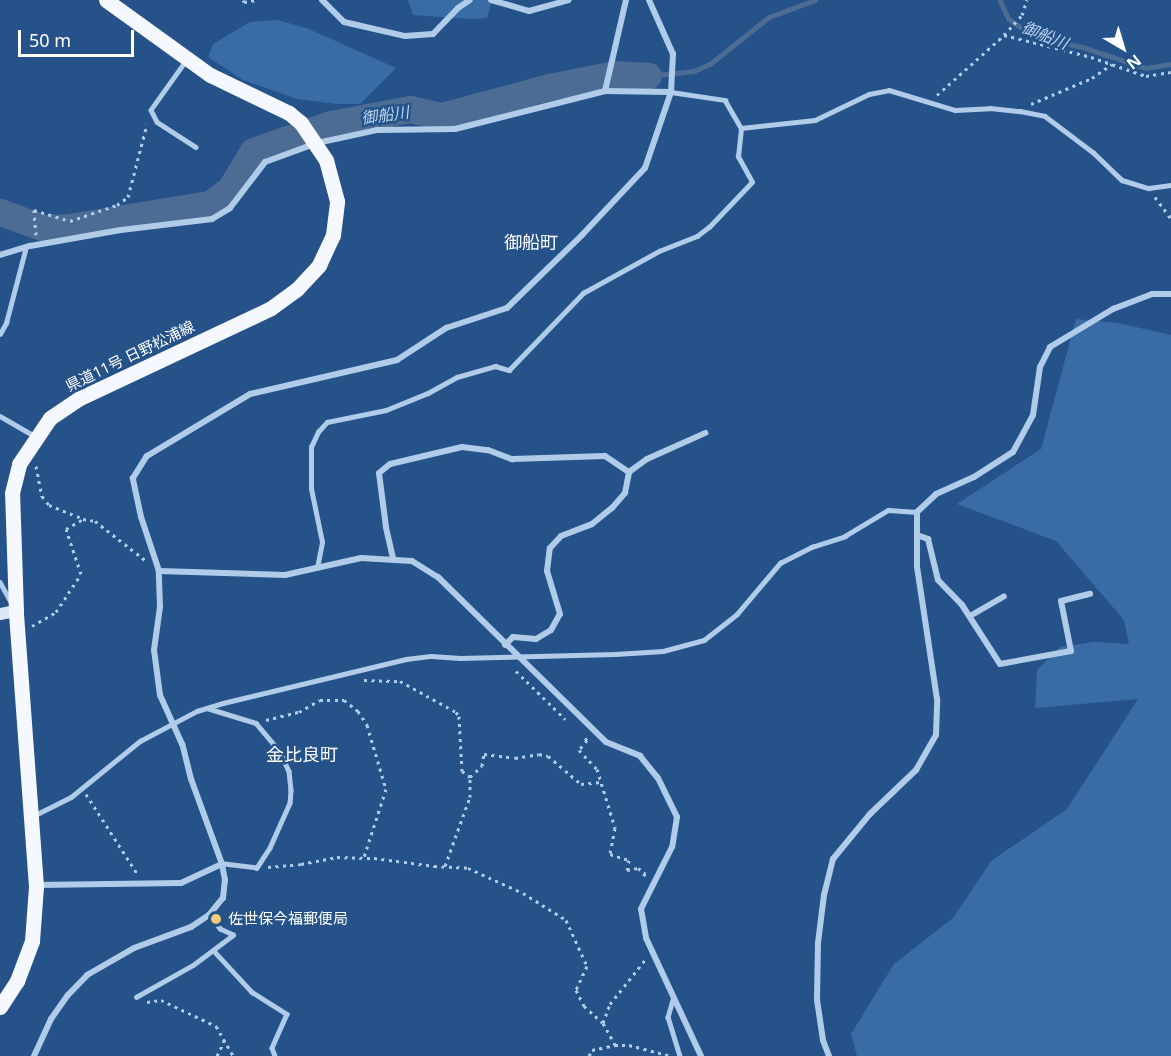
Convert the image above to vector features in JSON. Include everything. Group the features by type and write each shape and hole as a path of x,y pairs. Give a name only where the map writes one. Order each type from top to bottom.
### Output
{"main road":[{"name":"県道11号 日野松浦線","path":"0,1007 17,981 32,941 36,885 17,635 12,494 19,465 50,418 78,399 271,308 297,289 319,266 333,235 336,201 326,160 317,143 301,123 289,113 210,75 106,0"}],"street":[{"path":"322,0 344,22 405,36 433,34 458,8 470,0"},
{"path":"491,0 529,11 569,0"},
{"path":"605,91 626,0"},
{"path":"34,1056 51,1019 68,995 87,975 134,948 191,927 209,915 223,898 225,880 222,864 191,779 182,744 160,695 154,650 160,607 159,571 141,517 133,478 147,456 250,394 397,360 446,328 507,308 582,235 645,168 671,92 673,54 649,0"},
{"path":"0,255 26,247 121,230 212,219 230,208 265,162 317,143 377,130 455,129 605,91 671,92"},
{"path":"828,1056 823,1040 817,1000 818,943 824,895 833,859 870,814 916,770 936,735 937,699 917,567 917,512 936,494 974,477 1013,452 1034,415 1040,367 1050,347 1113,309 1152,294 1171,294"},
{"path":"505,645 513,637 536,639 551,630 560,614 547,571 550,548 561,536 592,524 612,508 626,493 629,472 646,459 705,433"},
{"path":"393,558 386,527 379,473 390,464 462,447 488,450 512,459 605,456 629,472"},
{"path":"917,535 928,539 938,580 970,616 1000,664 1071,651 1061,601 1090,594"},
{"path":"159,571 285,575 360,558 393,558 412,561 438,577 606,742 640,756 658,778 677,817 672,847 642,909 646,938 701,1056"},
{"path":"970,616 1004,596"},
{"path":"0,614 16,610"},
{"path":"36,885 181,883 222,864"}],"lane":[{"path":"188,59 151,110 157,122 196,147"},
{"path":"741,128 815,120 869,94 889,90 955,110 990,108 1045,116 1094,153 1122,180 1149,188 1171,185"},
{"path":"316,568 322,542 311,489 311,447 318,432 327,422 386,410 428,393 457,377 495,366 508,370 582,293 659,251 697,236 709,227 752,182 738,157 741,128 725,100 671,92"},
{"path":"0,334 6,323 26,247"},
{"path":"0,417 33,441"},
{"path":"30,817 71,797 140,741 207,708 406,658 432,656 506,658 663,651 704,640 737,614 780,563 812,547 845,536 888,510 917,512"},
{"path":"0,582 16,610"},
{"path":"207,708 256,723 280,752 289,771 291,790 290,803 270,848 257,868 222,864"},
{"path":"136,997 214,951 233,936 220,929 209,915"},
{"path":"214,951 252,992 287,1014 272,1048 275,1056"},
{"path":"673,1000 668,1017 680,1056"}],"path":[{"path":"243,0 244,2 258,0"},
{"path":"929,102 1005,35 1022,15 1027,0"},
{"path":"1005,35 1112,64 1146,76 1171,72"},
{"path":"1020,111 1041,98 1092,78 1112,64"},
{"path":"37,245 34,210 70,221 117,205 128,197 147,123 154,117"},
{"path":"1149,188 1171,218"},
{"path":"33,441 42,496 49,505 83,519 95,521 159,571"},
{"path":"17,635 56,612 81,574 66,529 83,519"},
{"path":"506,658 570,724"},
{"path":"361,680 400,681 456,712 459,716 462,771 470,777"},
{"path":"256,723 299,712 320,700 344,700 358,711 367,725 386,789 364,857"},
{"path":"579,732 587,740 579,750 597,769 615,828 610,854 629,860 627,870 638,868 645,873 642,884"},
{"path":"445,867 470,797 470,777 482,766 484,754 515,758 539,754 548,756 581,784 601,782"},
{"path":"82,788 144,884"},
{"path":"257,868 301,864 337,857 364,857 468,868 523,893 566,920 587,966 576,990 584,1006 603,1023 615,1045"},
{"path":"603,1023 610,1004 651,951"},
{"path":"136,997 138,1002 161,1000 216,1026 233,1056"},
{"path":"217,1056 224,1040"},
{"path":"589,1056 592,1050 615,1045 671,1056"}],"shaded area":[{"path":"408,0 492,0 487,18 469,19 413,15"},
{"path":"278,20 309,29 396,68 360,104 336,104 297,99 243,80 208,57 213,44 250,22"},
{"path":"1076,319 1118,323 1171,335 1171,1056 857,1056 851,1034 894,964 953,918 991,861 1067,809 1138,699 1035,708 1037,670 1060,647 1094,642 1129,644 1124,620 1056,541 957,504 1041,449"}],"waterway":[{"name":"御船川","path":"648,76 694,71 710,64 769,17 815,0"},
{"name":"御船川","path":"1000,0 1009,19 1025,30 1146,68 1171,64"},
{"name":"御船川","path":"0,212 44,228 69,227 210,204 230,189 253,151 331,124 410,109 441,116 549,87 615,74 648,76"}],"place":[{"name":"佐世保今福郵便局","path":"216,919"}],"district":[{"name":"御船町","path":"531,242"},
{"name":"金比良町","path":"302,754"}]}
